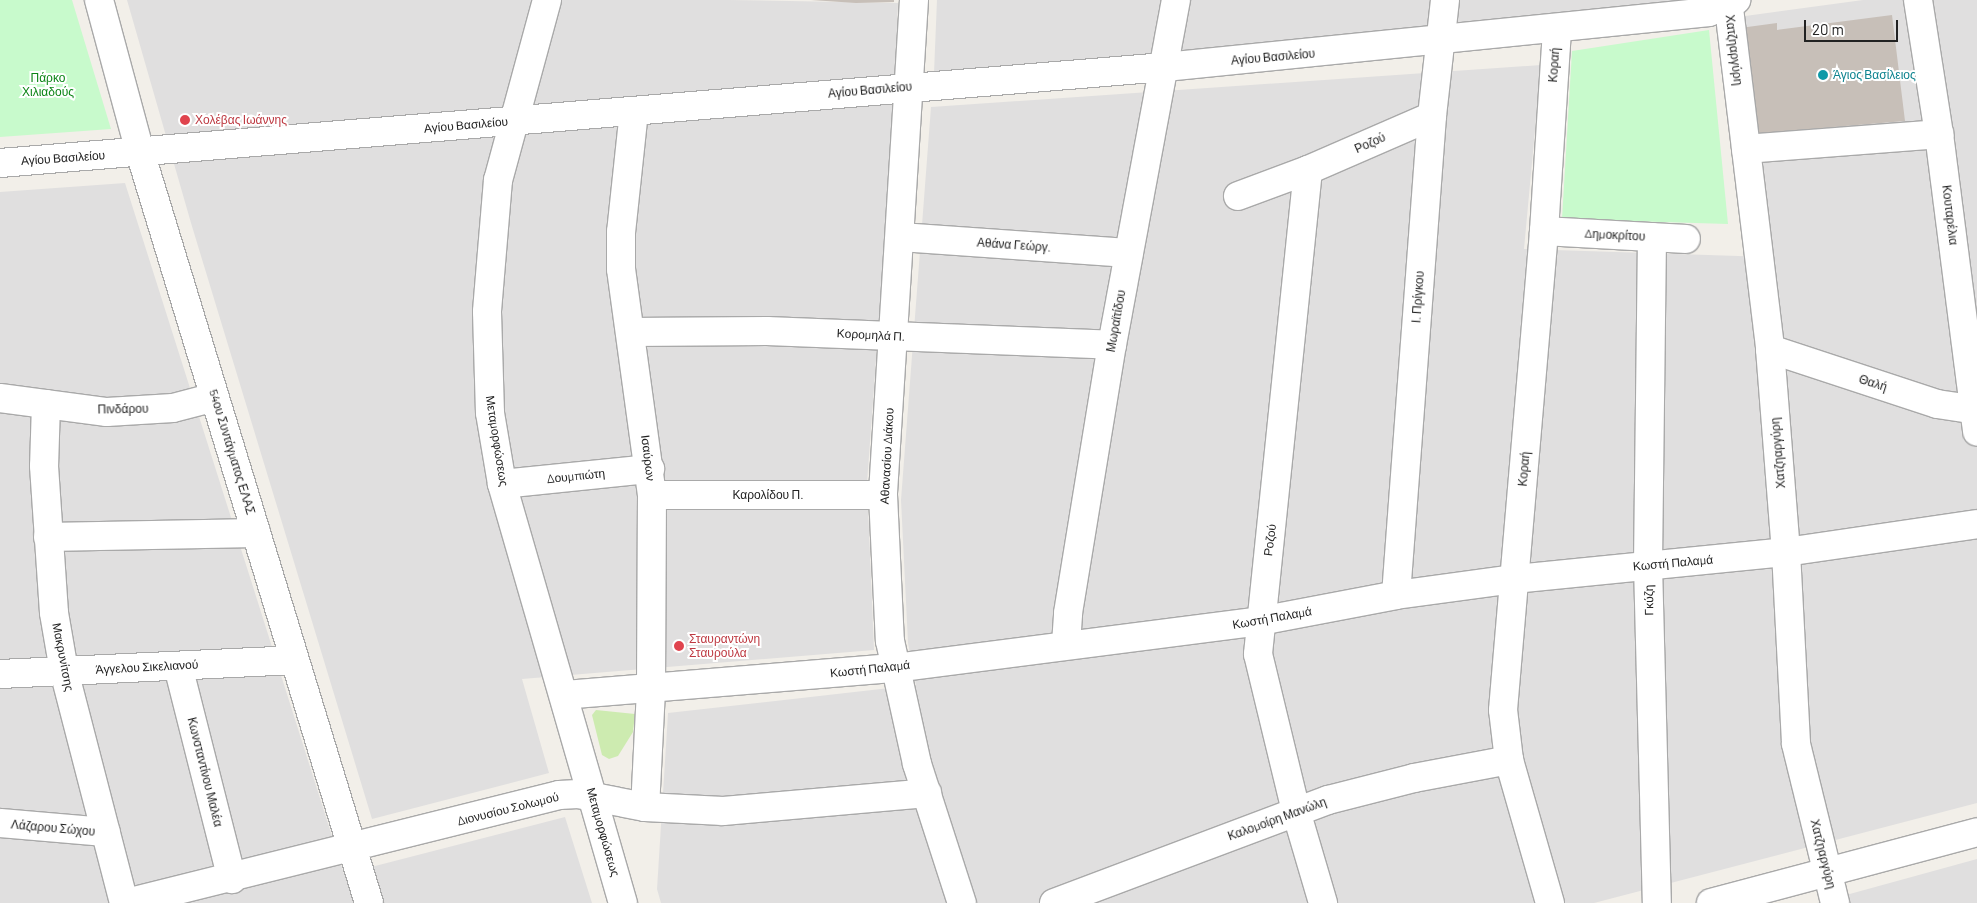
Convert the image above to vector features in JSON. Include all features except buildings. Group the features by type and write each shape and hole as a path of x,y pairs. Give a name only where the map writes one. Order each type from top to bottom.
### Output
{"street":[{"name":"54ου Συντάγματος ΕΛΑΣ","path":"98,0 140,152 369,903"},
{"name":"Μεταμορφώσεως","path":"547,0 512,122 494,210 487,312 490,413 502,484 623,903"},
{"name":"Αθανασίου Διάκου","path":"914,0 895,336 883,495 894,668 927,793 962,903"},
{"name":"Μωραϊτίδου","path":"1066,644 1112,345 1176,0"},
{"name":"Ι. Πρίγκου","path":"1396,595 1432,116 1445,0"},
{"name":"Κουταρέλια","path":"1918,0 1939,134 1976,417"},
{"name":"Αγίου Βασιλείου","path":"0,163 1165,67 1557,30 1710,12 1731,1"},
{"name":"Χατζηαργύρη","path":"1731,1 1746,149 1770,349 1786,552 1796,744 1835,903"},
{"name":"Κοραή","path":"1550,903 1509,760 1503,695 1515,579 1544,231 1557,30"},
{"name":"Ισαύρων","path":"634,111 621,232 621,269 651,482 651,690 645,807"},
{"name":"Ροζού","path":"1238,196 1308,170 1432,116"},
{"path":"1746,149 1939,134"},
{"name":"Ροζού","path":"1308,170 1258,654 1296,811 1323,903"},
{"name":"Δημοκρίτου","path":"1544,231 1686,239"},
{"name":"Γκύζη","path":"1652,237 1648,565 1657,903"},
{"name":"Αθάνα Γεώργ.","path":"900,238 1128,252"},
{"name":"Κορομηλά Π.","path":"630,332 767,331 1112,345"},
{"name":"Θαλή","path":"1770,349 1976,417"},
{"name":"Πινδάρου","path":"0,398 107,412 173,408 215,397"},
{"name":"Μακρυνίτσης","path":"46,404 50,585 64,671 125,903"},
{"name":"Δουμπιώτη","path":"502,484 651,482"},
{"name":"Καρολίδου Π.","path":"651,482 883,495"},
{"name":"Κωστή Παλαμά","path":"564,695 651,690 894,668 1066,644 1260,621 1396,595 1515,579 1786,552 1977,524"},
{"path":"48,537 256,533"},
{"name":"Άγγελου Σικελιανού","path":"0,674 294,660"},
{"name":"Κωνσταντίνου Μαλέα","path":"178,666 232,879"},
{"name":"Καλομοίρη Μανώλη","path":"1054,903 1296,811 1372,787 1509,760"},
{"name":"Διονυσίου Σολωμού","path":"125,903 232,879 559,795 593,797 645,807 723,811 927,793"},
{"name":"Λάζαρου Σώχου","path":"0,823 106,832"},
{"path":"1711,903 1977,832"}],"shaded area":[{"path":"127,0 729,0 898,3 894,114 867,483 874,650 522,679 549,773 372,819 191,223"},
{"path":"937,0 1694,0 1425,34 934,73"},
{"path":"1863,0 1977,0 1977,803 1594,903 661,903 657,889 668,713 916,685 908,643 901,500 931,107 1541,65 1524,249 1769,257 1738,17"},
{"path":"125,183 344,874 565,817 592,903 0,903 0,192"},
{"path":"1977,859 1977,903 1817,903"}],"green space":[{"name":"Πάρκο Χιλιαδούς","path":"0,0 72,0 111,129 0,137"},
{"path":"1709,30 1728,224 1562,219 1572,51"},
{"path":"596,710 635,714 633,732 618,756 609,759 602,755 592,715"}],"place":[{"name":"Άγιος Βασίλειος","path":"1823,75"},
{"name":"Χολέβας Ιωάννης","path":"185,120"},
{"name":"Σταυραντώνη Σταυρούλα","path":"679,646"}]}
